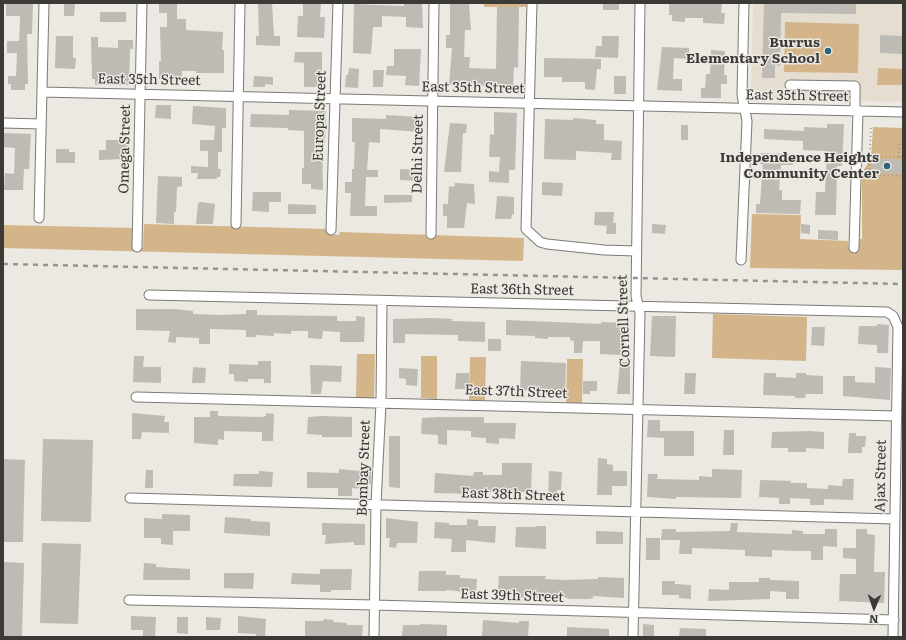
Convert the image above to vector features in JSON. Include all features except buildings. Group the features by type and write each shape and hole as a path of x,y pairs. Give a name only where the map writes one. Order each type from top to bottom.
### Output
{"street":[{"path":"39,218 44,3"},
{"name":"Omega Street","path":"137,247 142,3"},
{"path":"236,224 240,3"},
{"name":"Europa Street","path":"331,230 338,3"},
{"name":"Delhi Street","path":"431,234 434,3"},
{"path":"532,3 531,103 526,229 540,242 547,244 604,250 636,251"},
{"name":"Cornell Street","path":"633,637 639,410 640,314 636,296 636,251 637,106 640,3"},
{"path":"741,260 747,121 742,95 744,3"},
{"path":"790,85 856,86 854,248"},
{"name":"East 35th Street","path":"42,92 903,112"},
{"path":"3,123 41,124"},
{"name":"East 36th Street","path":"148,295 880,311 893,316"},
{"name":"Bombay Street","path":"374,637 376,504 381,403 382,301"},
{"name":"Ajax Street","path":"893,316 898,327 900,356 896,416 899,478 895,519 898,600 894,620 893,637"},
{"name":"East 37th Street","path":"136,397 896,416"},
{"name":"East 38th Street","path":"130,498 895,519"},
{"name":"East 39th Street","path":"129,600 894,620"}],"path":[{"path":"871,126 869,156 870,175 903,176"},
{"path":"899,142 899,156"},
{"path":"869,156 903,157"},
{"path":"863,169 869,169"}],"shaded area":[{"path":"484,3 526,3 526,7 484,7"},
{"name":"Burrus Elementary School","path":"753,3 903,3 903,102 751,99"},
{"path":"785,22 859,24 858,73 784,72"},
{"path":"878,68 903,69 903,85 877,85"},
{"path":"873,127 903,128 903,270 750,268 752,214 801,215 800,239 848,241 848,247 859,247 860,239 862,239 862,173 871,158"},
{"path":"144,224 328,229 328,234 339,235 340,232 524,238 523,261 3,248 3,225 134,228 133,247 143,248"},
{"path":"713,314 807,317 806,361 712,358"},
{"path":"357,354 375,354 374,399 356,398"},
{"path":"421,356 437,356 437,399 421,398"},
{"path":"470,357 486,357 485,400 469,400"},
{"path":"567,359 583,359 582,405 566,405"}],"railway":[{"path":"3,264 903,284"}],"place":[{"name":"Burrus Elementary School","path":"828,51"},
{"name":"Independence Heights Community Center","path":"887,166"}]}
